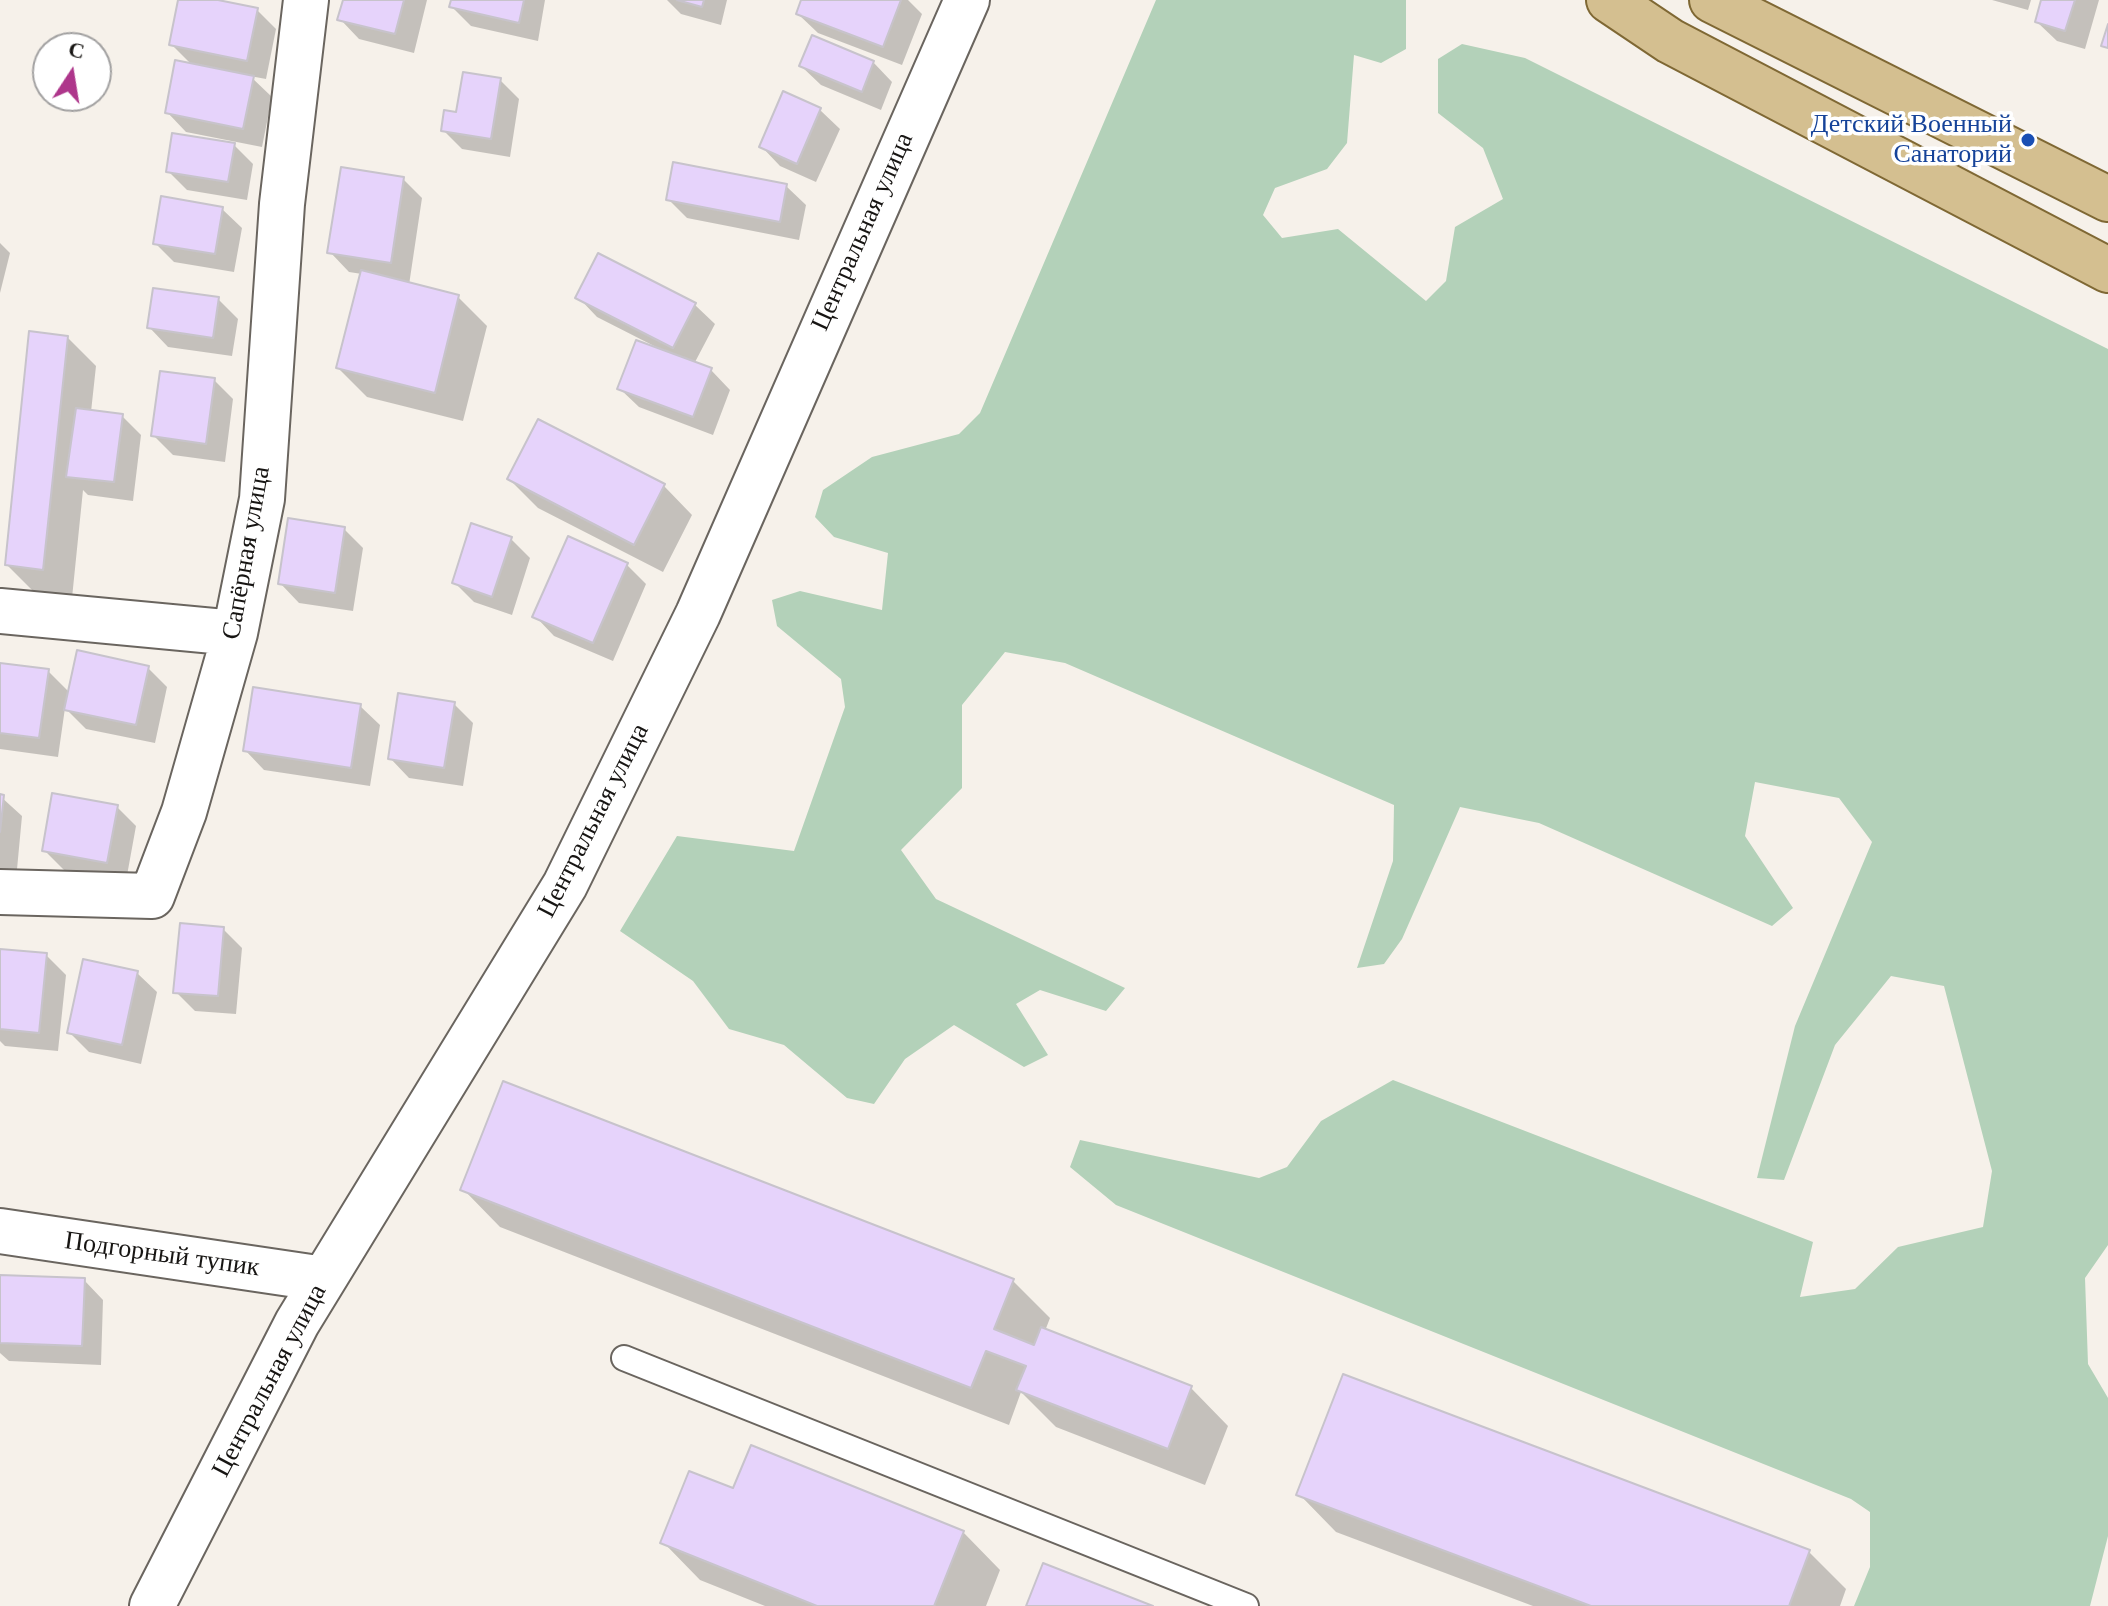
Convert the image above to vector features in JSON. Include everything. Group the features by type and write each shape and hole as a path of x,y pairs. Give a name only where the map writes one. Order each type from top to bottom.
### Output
{"main road":[{"path":"1609,0 1670,41 2108,270"},
{"path":"1712,0 2108,199"}],"street":[{"name":"Сапёрная улица","path":"0,892 152,896 184,812 235,633 262,499 282,204 306,0"},
{"name":"Центральная улица","path":"152,1606 297,1323 565,885 698,614 857,244 967,0"},
{"path":"0,611 235,633"},
{"name":"Подгорный тупик","path":"0,1231 324,1279"}],"lane":[{"path":"624,1358 1246,1606"}],"green space":[{"path":"1156,0 1406,0 1406,49 1381,63 1354,55 1347,143 1327,169 1275,188 1263,215 1282,238 1338,229 1426,301 1446,281 1455,227 1503,199 1483,148 1438,113 1438,59 1462,44 1525,58 2108,349 2108,1245 2085,1278 2088,1364 2108,1398 2108,1536 2090,1606 1854,1606 1870,1567 1870,1512 1851,1499 1116,1205 1070,1167 1080,1140 1259,1178 1287,1167 1321,1121 1393,1080 1813,1242 1800,1297 1855,1289 1898,1247 1983,1227 1992,1171 1944,986 1891,976 1835,1045 1784,1180 1757,1178 1795,1026 1872,842 1839,798 1755,782 1745,836 1793,908 1772,926 1539,823 1460,807 1402,939 1384,964 1357,968 1393,861 1394,805 1065,663 1005,652 962,705 962,788 901,850 936,899 1125,988 1106,1011 1040,990 1016,1004 1048,1055 1024,1067 954,1025 905,1059 874,1104 847,1098 784,1045 729,1029 693,981 620,931 677,836 794,851 845,707 841,679 777,626 772,600 800,591 882,610 888,553 834,537 815,517 823,490 872,457 959,434 980,413"}],"building":[{"path":"178,0 218,0 258,8 247,61 169,45"},
{"path":"343,0 404,0 395,34 337,20"},
{"path":"451,0 524,0 519,23 449,7"},
{"path":"677,0 704,0 702,7"},
{"path":"801,0 901,0 883,47 796,14"},
{"path":"2041,0 2075,0 2065,31 2035,22"},
{"path":"2108,24 2108,48 2101,46"},
{"path":"812,35 874,61 862,92 799,66"},
{"path":"175,60 254,76 243,129 165,113"},
{"path":"463,72 501,78 491,139 441,131 444,110 456,112"},
{"path":"783,91 821,108 797,164 759,147"},
{"path":"172,133 235,143 228,182 166,172"},
{"path":"673,162 787,184 780,222 666,200"},
{"path":"341,167 404,177 391,263 327,253"},
{"path":"161,196 223,207 215,254 153,244"},
{"path":"598,253 696,303 673,348 575,298"},
{"path":"361,270 459,295 435,393 336,368"},
{"path":"153,288 219,297 213,338 147,328"},
{"path":"29,331 68,336 43,570 5,565"},
{"path":"636,340 712,368 693,417 617,389"},
{"path":"160,371 215,378 206,444 151,436"},
{"path":"76,408 123,414 114,482 66,477"},
{"path":"538,419 665,484 634,545 507,479"},
{"path":"288,518 345,527 335,593 278,584"},
{"path":"471,523 512,537 492,597 452,583"},
{"path":"568,536 628,563 593,643 532,617"},
{"path":"77,650 149,666 136,725 64,710"},
{"path":"0,663 49,669 39,738 0,733"},
{"path":"253,687 361,704 351,768 243,751"},
{"path":"398,693 455,702 444,768 388,759"},
{"path":"52,793 118,805 107,863 42,851"},
{"path":"0,794 4,795 0,832"},
{"path":"180,923 224,927 218,996 173,993"},
{"path":"0,949 47,953 39,1033 0,1029"},
{"path":"83,959 138,971 122,1045 67,1033"},
{"path":"503,1081 1014,1279 994,1329 1034,1345 1041,1327 1192,1386 1168,1449 1016,1390 1026,1366 986,1351 971,1388 460,1190"},
{"path":"0,1275 85,1278 82,1346 0,1343"},
{"path":"1343,1374 1810,1550 1789,1606 1591,1606 1296,1495"},
{"path":"751,1445 964,1531 934,1606 817,1606 660,1543 689,1471 733,1488"},
{"path":"1043,1563 1153,1606 1026,1606"}],"place":[{"name":"Детский Военный Санаторий","path":"2028,140"}]}
